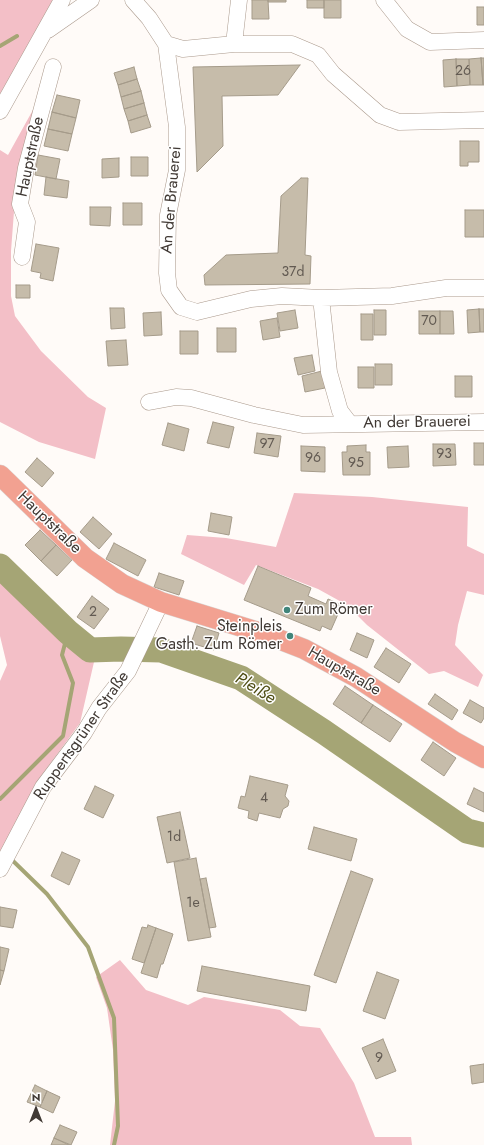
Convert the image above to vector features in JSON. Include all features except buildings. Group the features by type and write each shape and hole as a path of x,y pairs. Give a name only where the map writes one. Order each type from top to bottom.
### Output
{"main road":[{"name":"Hauptstraße","path":"0,475 85,558 122,584 161,602 268,635 304,649 356,677 455,742 484,758"}],"street":[{"path":"0,111 62,0"},
{"path":"43,33 91,0"},
{"name":"An der Brauerei","path":"133,0 149,18 166,44 177,126 177,170 168,215 167,273 169,290 181,307 198,312 251,298 282,296 321,298 392,296 446,288 484,288"},
{"path":"234,44 239,0"},
{"path":"384,0 407,28 430,42 484,40"},
{"path":"166,44 183,49 234,44 292,44 318,55 333,74 380,114 399,122 484,120"},
{"name":"Hauptstraße","path":"22,257 27,222 20,204 26,168 50,74 26,64"},
{"name":"An der Brauerei","path":"321,298 329,372 340,411 350,424"},
{"name":"An der Brauerei","path":"149,402 176,397 191,398 254,415 303,425 484,422"},
{"name":"Ruppertsgrüner Straße","path":"0,868 12,848 43,787 84,733 99,708 128,671 148,632 161,602"}],"shaded area":[{"path":"0,0 56,0 0,94"},
{"path":"34,108 17,172 11,251 11,296 15,316 41,351 88,397 106,408 95,459 39,442 0,422 0,150 8,155"},
{"path":"294,493 372,497 468,507 467,546 484,554 484,595 467,591 458,625 455,645 483,675 478,687 444,671 429,674 367,625 347,605 318,589 256,565 244,585 181,554 187,535 226,538 276,547"},
{"path":"0,562 94,662 80,723 36,783 0,857 0,681 7,665 0,636"},
{"path":"120,960 146,990 188,1005 204,997 280,1010 300,1026 320,1028 354,1083 375,1137 411,1137 412,1145 110,1145 115,1101 113,1050 107,1008 96,977"}],"waterway":[{"path":"0,46 17,36"},
{"name":"Pleiße","path":"0,566 68,632 90,650 161,650 241,678 324,732 467,831 484,835"},
{"path":"0,799 63,736 73,683 62,655 68,632"},
{"path":"10,858 47,894 88,947 114,1018 118,1126 114,1145"}],"place":[{"name":"Zum Römer","path":"287,610"},
{"name":"Steinpleis Gasth. Zum Römer","path":"290,636"}]}
